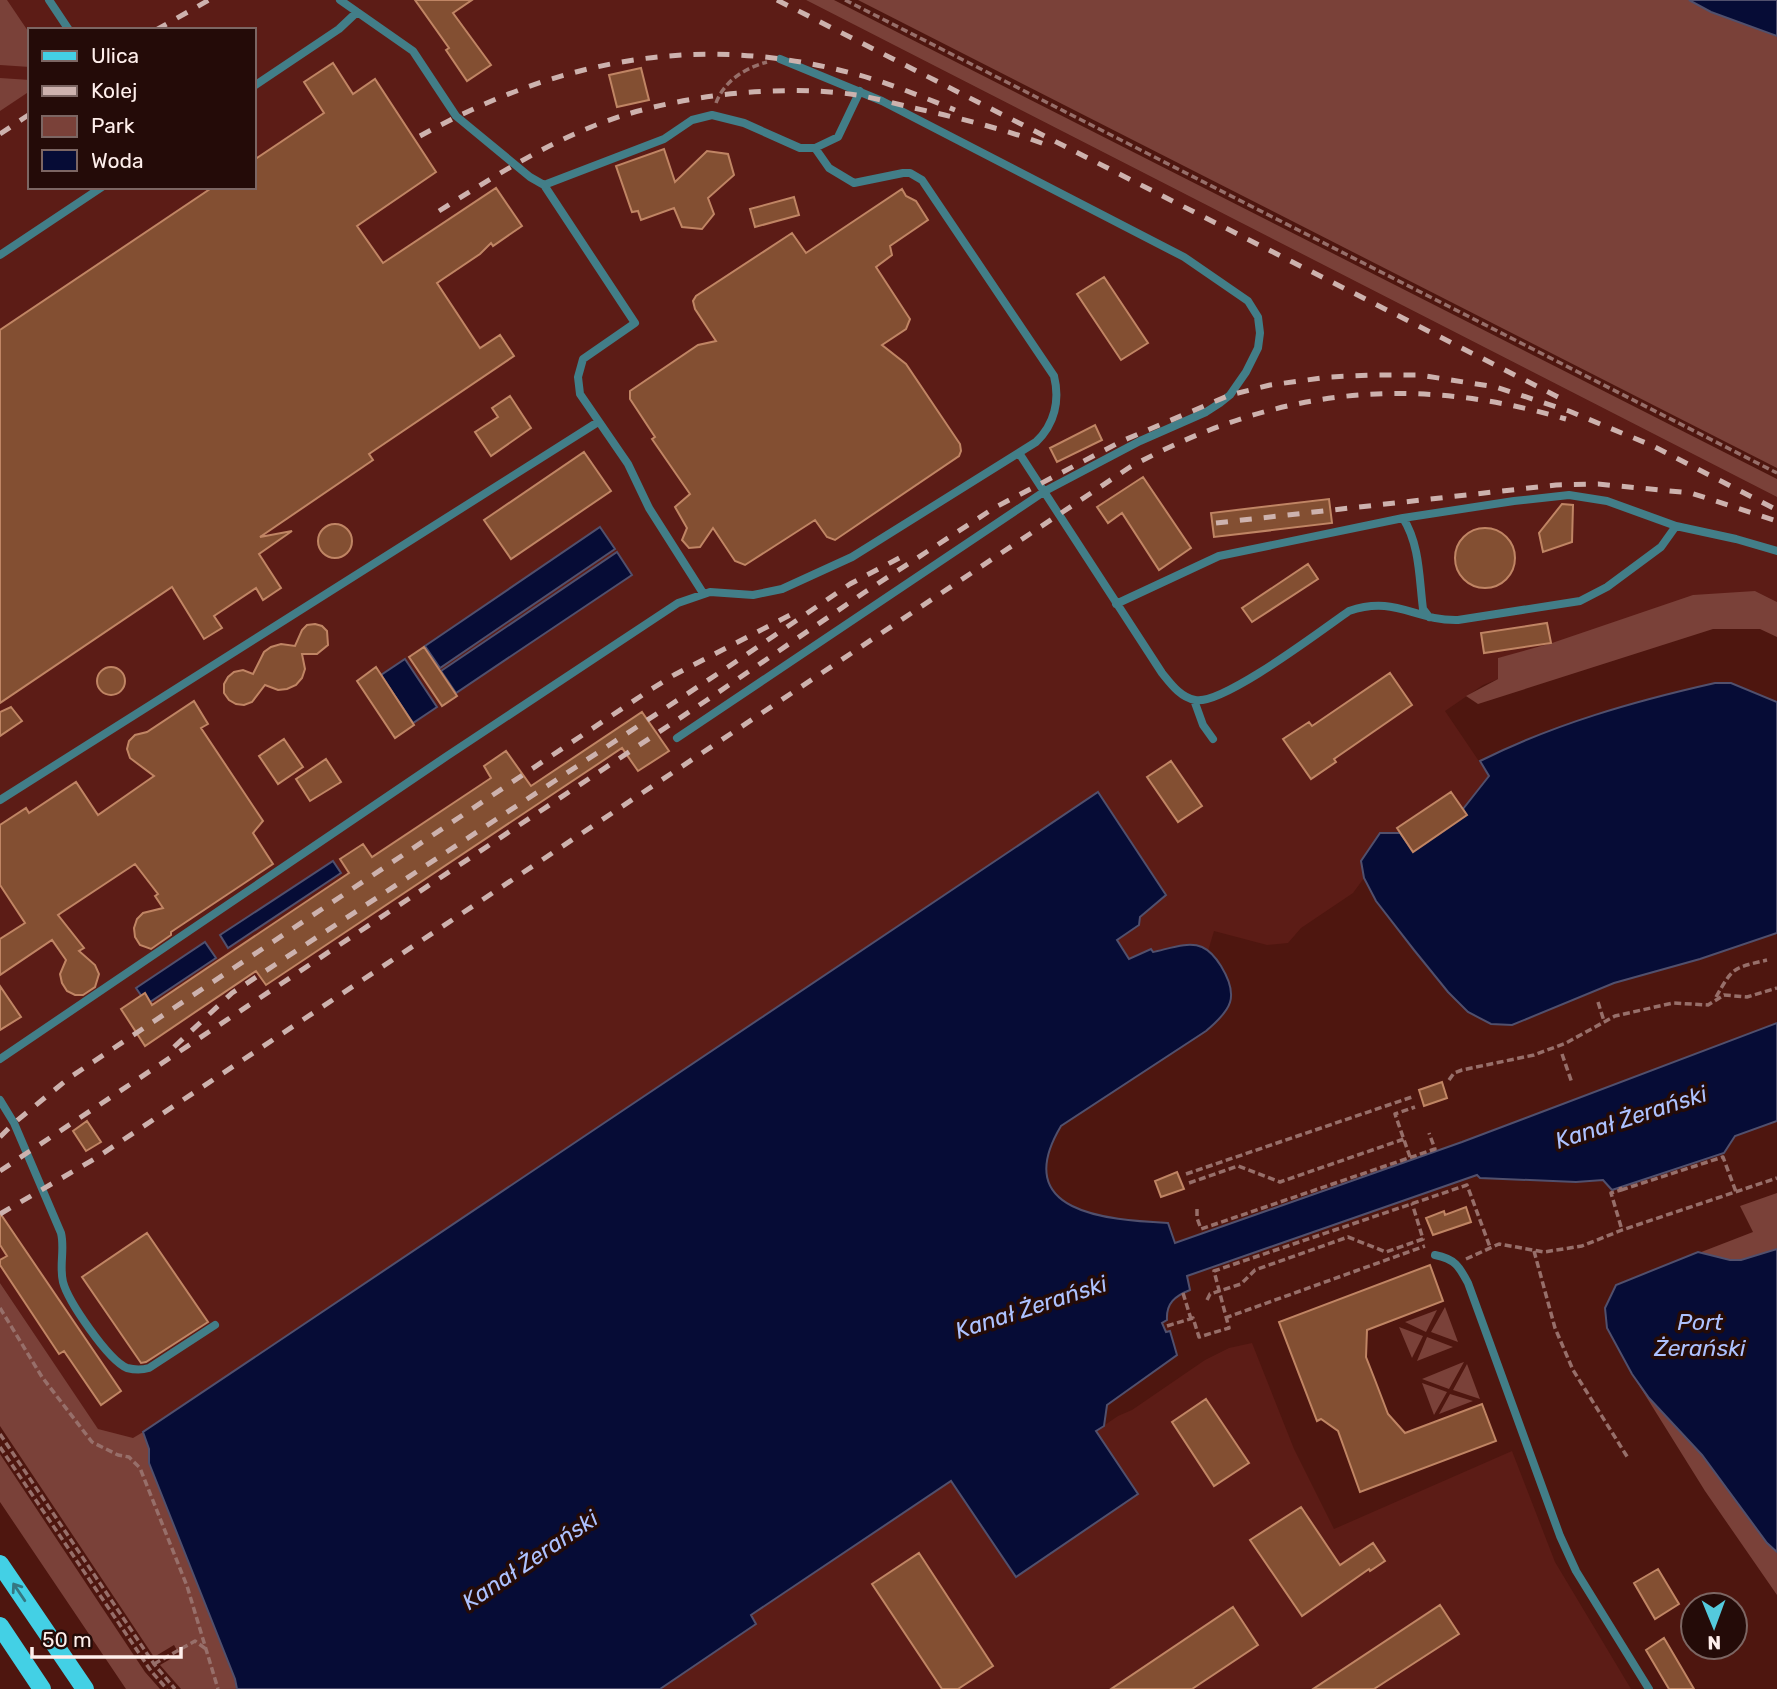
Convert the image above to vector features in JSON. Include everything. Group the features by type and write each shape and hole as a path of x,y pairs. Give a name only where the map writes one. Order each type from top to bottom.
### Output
{"main road":[{"path":"0,1564 85,1689"},
{"path":"0,1626 42,1689"}],"lane":[{"path":"49,0 68,28"},
{"path":"340,0 413,51 456,116 530,177 544,185 635,323 583,359 578,377 580,394 628,464 649,508 703,593"},
{"path":"256,85 340,29 357,12"},
{"path":"677,738 1045,491 1140,441 1206,412 1230,395 1258,348 1258,317 1248,301 1184,257 860,91 780,59"},
{"path":"544,185 664,139 692,120 712,115 744,123 800,148 815,148 838,137 860,91"},
{"path":"0,1059 646,622 678,603 703,593 753,595 782,589 852,557 1019,453 1046,433 1058,402 1054,376 922,180 910,173 903,173 854,183 829,168 815,148"},
{"path":"0,255 99,189"},
{"path":"0,800 598,422"},
{"path":"1019,453 1162,673 1178,692 1194,700 1208,700 1233,690 1349,611 1366,605 1388,605 1441,620 1458,620 1580,601 1607,587 1661,547 1676,526"},
{"path":"1116,604 1219,556 1403,518 1514,500 1569,495 1607,501 1676,526 1777,551"},
{"path":"1403,518 1412,531 1423,609 1429,617"},
{"path":"1194,700 1203,725 1213,740"},
{"path":"0,1101 14,1122 61,1233 64,1245 62,1278 66,1292 105,1350 127,1367 140,1370 149,1368 215,1325"},
{"path":"1435,1255 1458,1264 1468,1283 1560,1536 1576,1571 1649,1689"}],"path":[{"path":"845,0 1777,474"},
{"path":"712,115 719,95 737,75 750,66 780,59"},
{"path":"1715,999 1731,971 1767,960"},
{"path":"1449,1080 1454,1073 1462,1070 1534,1055 1566,1043 1615,1016 1673,1003 1708,1004 1724,995 1747,997 1777,988"},
{"path":"1598,1002 1604,1021"},
{"path":"1562,1054 1572,1083"},
{"path":"1186,1174 1412,1097"},
{"path":"1410,1157 1395,1114 1415,1107"},
{"path":"1197,1209 1201,1228 1435,1149 1429,1133"},
{"path":"1189,1183 1238,1166 1280,1182 1404,1139"},
{"path":"1622,1230 1611,1193 1620,1189 1723,1157 1736,1192"},
{"path":"1458,1264 1499,1244 1544,1252 1574,1248 1777,1178"},
{"path":"1167,1326 1194,1318 1199,1337 1229,1328 1214,1271 1467,1185 1490,1247"},
{"path":"1207,1300 1210,1294 1241,1284 1255,1270 1348,1237 1386,1252 1423,1239 1412,1203"},
{"path":"1225,1318 1427,1245"},
{"path":"1534,1250 1555,1328 1573,1370 1628,1458"},
{"path":"1183,1293 1191,1319"},
{"path":"0,1308 42,1377 92,1442 118,1455 129,1457 140,1468 187,1586 218,1689"},
{"path":"0,1434 154,1664 175,1689"},
{"path":"0,1447 151,1671 167,1689"},
{"path":"154,1664 195,1641 207,1650"}],"shaded area":[{"path":"0,0 806,0 1777,497 1777,602 1755,591 1499,658 1498,679 1483,685 1445,711 1489,776 1463,809 1467,815 1413,852 1400,833 1361,861 1364,878 1353,893 1301,928 1288,943 1267,945 1214,931 1208,951 1201,946 1179,946 1153,952 1151,949 1129,959 1117,940 1139,926 1098,792 133,1439 98,1430 0,1283"},
{"path":"1252,1343 1294,1449 1334,1529 1512,1451 1555,1562 1631,1689 660,1689 756,1624 751,1615 951,1481 1015,1576 1096,1431 1205,1360 1229,1348"}],"green space":[{"path":"0,0 7,0 28,31 28,67 0,65"},
{"path":"806,0 834,0 1777,479 1777,497"},
{"path":"858,0 1689,0 1711,12 1777,36 1777,468"},
{"path":"0,78 28,80 28,92 0,111"},
{"path":"1755,591 1777,602 1777,637 1760,629 1713,629 1478,704 1466,696 1498,679 1498,658 1552,643 1693,595"},
{"path":"1777,1193 1777,1296 1616,1285 1753,1232 1740,1206"},
{"path":"0,1283 98,1429 133,1438 143,1432 149,1449 149,1463 237,1689 181,1689 160,1665 179,1654 174,1645 154,1657 0,1426"},
{"path":"1445,1307 1458,1342 1431,1332"},
{"path":"1605,1308 1642,1372 1777,1530 1777,1595 1705,1491 1632,1374 1607,1328"},
{"path":"1437,1310 1426,1332 1405,1322"},
{"path":"1399,1327 1423,1336 1412,1358"},
{"path":"1427,1337 1453,1347 1417,1361"},
{"path":"1464,1362 1449,1389 1422,1379 1461,1363"},
{"path":"1467,1364 1480,1399 1453,1390"},
{"path":"1422,1383 1447,1392 1434,1415"},
{"path":"1450,1394 1473,1401 1439,1414"},
{"path":"0,1454 145,1672 160,1689 126,1689 0,1502"}],"water":[{"path":"1689,0 1777,0 1777,36 1711,12"},
{"path":"600,527 615,549 440,668 425,646"},
{"path":"617,552 632,575 456,693 441,671"},
{"path":"405,659 437,707 413,723 381,675"},
{"path":"1715,683 1731,683 1777,702 1777,933 1700,959 1614,983 1512,1025 1491,1024 1468,1012 1414,950 1376,901 1364,878 1361,861 1380,833 1400,833 1413,851 1466,815 1463,809 1489,776 1480,761 1595,715"},
{"name":"Kanał Żerański","path":"1098,792 1166,895 1140,917 1139,925 1117,940 1129,959 1151,949 1153,952 1184,945 1202,947 1213,955 1221,966 1231,995 1227,1009 1206,1031 1061,1126 1048,1155 1047,1177 1056,1194 1072,1206 1118,1219 1168,1223 1175,1243 1462,1142 1777,1023 1777,1121 1735,1136 1724,1153 1612,1190 1603,1180 1576,1182 1480,1178 1477,1175 1187,1276 1190,1290 1172,1301 1167,1320 1162,1323 1166,1332 1170,1331 1177,1355 1107,1405 1104,1426 1096,1431 1138,1494 1016,1577 951,1481 751,1615 756,1624 660,1689 237,1689 149,1463 149,1449 143,1432"},
{"path":"333,861 341,873 228,948 220,935"},
{"path":"205,942 216,958 147,1004 136,988"},
{"name":"Port Żerański","path":"1777,1249 1777,1552 1767,1543 1702,1455 1649,1398 1632,1374 1607,1328 1605,1308 1616,1285 1698,1252 1741,1260"}],"building":[{"path":"415,0 472,0 453,13 491,65 467,81 446,50 449,48"},
{"path":"333,63 353,94 375,79 436,172 357,226 383,263 496,188 522,226 493,246 491,243 480,254 437,283 480,348 500,335 514,356 369,454 373,460 260,537 292,531 259,554 281,588 263,600 256,588 214,616 222,628 204,639 172,587 0,703 0,330 210,189 256,189 256,159 324,113 304,82"},
{"path":"641,68 649,100 617,107 609,75"},
{"path":"664,149 675,182 707,151 728,154 734,175 708,198 714,214 702,229 682,227 674,208 641,220 638,211 632,212 616,166"},
{"path":"902,189 906,196 916,201 928,220 890,246 892,255 876,267 910,319 906,329 882,345 906,364 960,444 959,456 835,540 827,537 815,520 745,565 735,561 713,528 700,547 689,548 682,540 687,528 675,507 690,494 652,439 655,437 630,399 630,391 698,345 716,341 695,309 693,301 696,296 792,233 806,253"},
{"path":"794,197 799,215 755,227 750,209"},
{"path":"1104,277 1148,343 1121,360 1077,294"},
{"path":"510,396 531,428 491,456 475,432 498,417 492,408"},
{"path":"1095,425 1102,440 1057,462 1050,448"},
{"path":"584,452 611,491 511,559 484,520"},
{"path":"1143,477 1191,548 1159,570 1122,513 1108,523 1097,507"},
{"path":"1329,499 1332,523 1214,537 1211,513"},
{"path":"1562,504 1573,505 1572,542 1543,552 1539,533"},
{"path":"335,524 347,529 352,541 347,553 335,558 323,553 318,541 323,529"},
{"path":"1485,528 1502,533 1510,541 1515,558 1510,575 1502,583 1485,588 1468,583 1460,575 1455,558 1460,541 1468,533"},
{"path":"1308,564 1318,579 1252,622 1242,608"},
{"path":"1547,623 1551,643 1484,653 1481,633"},
{"path":"315,624 327,631 328,645 317,654 302,654 305,669 296,685 278,690 265,685 252,702 244,705 229,700 224,693 224,684 228,677 243,670 253,674 264,652 281,644 295,646 302,630 307,625"},
{"path":"424,647 457,696 442,706 409,657"},
{"path":"111,667 121,671 125,681 121,691 111,695 101,691 97,681 101,671"},
{"path":"376,667 414,725 395,738 357,681"},
{"path":"1390,673 1412,705 1334,759 1336,762 1311,779 1283,739 1309,722 1312,726"},
{"path":"194,701 208,724 201,728 263,821 253,833 273,864 171,932 171,935 151,949 140,945 134,928 143,913 163,908 155,896 158,894 135,864 58,915 84,948 79,951 95,965 99,974 95,987 83,995 67,991 60,974 66,960 52,940 0,975 0,939 25,923 0,885 0,825 26,808 29,813 76,782 98,815 154,776 130,758 127,749 129,741"},
{"path":"11,707 22,721 0,736 0,712"},
{"path":"642,712 669,751 638,771 622,748 266,985 256,971 145,1046 121,1009 145,993 152,1005 349,873 340,859 363,844 372,857 491,778 484,766 506,751 531,786"},
{"path":"284,739 303,767 278,784 259,756"},
{"path":"326,759 341,782 310,801 296,779"},
{"path":"1171,761 1202,806 1178,822 1147,777"},
{"path":"1451,792 1467,815 1413,852 1397,828"},
{"path":"0,986 21,1017 0,1030"},
{"path":"1442,1082 1447,1098 1424,1106 1419,1090"},
{"path":"87,1121 101,1142 86,1151 73,1131"},
{"path":"1177,1172 1184,1189 1161,1197 1155,1181"},
{"path":"1466,1207 1471,1222 1433,1235 1426,1218 1444,1211 1445,1215"},
{"path":"0,1213 121,1391 101,1405 64,1351 59,1354 0,1265 0,1260 7,1256 0,1245"},
{"path":"147,1233 208,1322 141,1363 82,1277"},
{"path":"1430,1265 1443,1301 1367,1330 1366,1357 1388,1414 1405,1433 1482,1404 1496,1441 1360,1492 1338,1431 1321,1419 1317,1421 1279,1322"},
{"path":"1206,1399 1249,1463 1214,1486 1172,1422"},
{"path":"1301,1507 1340,1565 1373,1543 1385,1561 1370,1571 1369,1569 1302,1616 1250,1540"},
{"path":"919,1553 993,1666 958,1689 942,1689 872,1584"},
{"path":"1658,1569 1679,1604 1655,1619 1634,1583"},
{"path":"1440,1605 1459,1634 1374,1689 1313,1689"},
{"path":"1233,1607 1258,1645 1192,1689 1111,1689"},
{"path":"1664,1638 1694,1689 1669,1689 1646,1650"}],"railway":[{"path":"160,28 209,0"},
{"path":"777,0 1566,401"},
{"path":"420,136 525,88 578,71 632,60 686,55 741,55 798,61 868,78 955,110"},
{"path":"439,211 532,155 591,127 653,107 722,95 793,91 857,95 981,124 1047,145"},
{"path":"0,134 28,115"},
{"path":"0,1171 994,508 1122,441 1230,395 1270,385 1329,377 1372,375 1419,375 1496,387 1569,411 1653,446 1777,510"},
{"path":"0,1214 96,1158 1130,467 1237,420 1290,405 1343,396 1397,393 1452,396 1508,405 1566,419"},
{"path":"1216,523 1556,485 1598,484 1691,493 1777,521"},
{"path":"174,1047 232,993 850,584 905,555"},
{"path":"0,1137 69,1078 650,690 790,615"}]}
